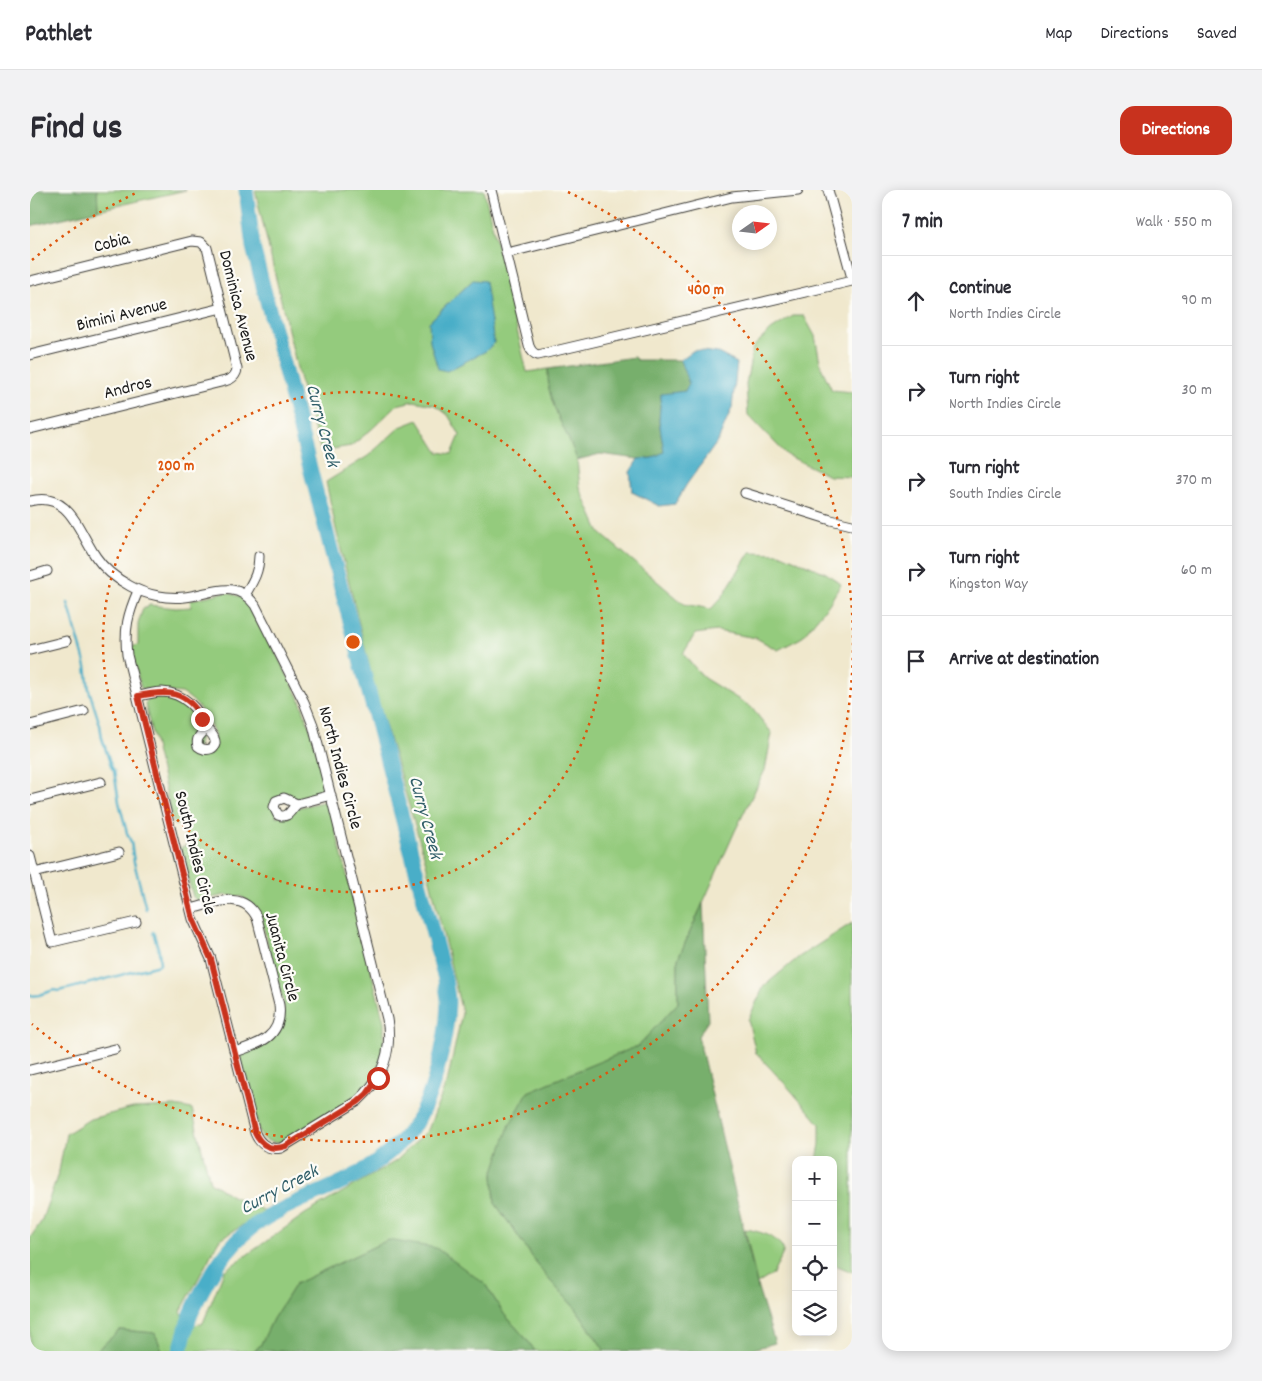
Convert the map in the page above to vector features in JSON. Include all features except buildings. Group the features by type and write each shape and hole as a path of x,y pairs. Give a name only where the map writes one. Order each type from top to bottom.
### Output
{"street":[{"path":"492,190 531,351 538,355 852,279 828,190"},
{"path":"507,253 732,197 798,190"},
{"name":"Cobia","path":"30,281 192,241 201,242"},
{"name":"Dominica Avenue","path":"201,242 207,248 236,364 237,371 233,378"},
{"name":"Bimini Avenue","path":"30,355 222,308"},
{"name":"Andros","path":"30,430 233,378"},
{"path":"745,493 830,520 852,525"},
{"path":"32,500 49,499 65,508 92,552 104,566 122,582 138,590 156,595 175,598 193,596 220,589 234,590 245,595 257,573 259,556"},
{"path":"30,576 47,571"},
{"name":"South Indies Circle","path":"138,590 128,618 125,636 127,655 191,909 211,959 255,1133 258,1140 266,1146"},
{"name":"North Indies Circle","path":"245,595 255,605 308,710 316,734 387,1019 389,1034 388,1053 378,1078 367,1094 358,1102 286,1146 276,1149 266,1146"},
{"path":"30,650 66,641"},
{"path":"138,696 161,692 183,698 195,707 206,728"},
{"path":"30,725 84,711"},
{"path":"30,800 101,782"},
{"path":"297,804 331,795"},
{"path":"34,872 118,852"},
{"path":"30,856 52,942 136,922"},
{"name":"Juanita Circle","path":"191,909 225,900 232,900 244,902 257,918 279,1005 280,1016 276,1028 267,1039 235,1052"},
{"path":"30,1070 115,1049"}],"green space":[{"path":"30,190 97,190 98,210 30,226"},
{"path":"97,190 186,190 98,210"},
{"path":"255,190 484,190 527,372 548,369 549,389 559,419 572,444 577,460 580,488 600,533 684,604 711,609 722,597 750,552 779,553 826,573 841,584 829,604 801,638 778,650 756,638 717,631 695,634 683,654 704,678 751,707 772,733 765,770 735,831 678,959 678,1003 638,1046 528,1092 493,1174 495,1203 545,1275 577,1310 605,1351 535,1351 504,1314 485,1284 388,1240 295,1284 273,1319 260,1346 253,1351 162,1351 155,1333 120,1330 96,1351 30,1351 30,1238 41,1222 59,1171 66,1134 90,1119 133,1108 175,1106 192,1109 210,1182 232,1196 265,1211 219,1240 181,1311 188,1327 203,1323 224,1271 305,1214 396,1161 428,1130 448,1078 462,1013 425,859 376,694 326,482 368,456 400,427 418,420 438,452 452,454 460,435 448,415 435,405 413,401 397,405 351,446 321,451 302,389","holes":["473,280 490,318 494,343 429,322"]},
{"path":"793,316 804,316 815,336 821,367 832,390 852,392 852,477 829,476 787,455 748,415 746,384 753,347 771,330"},
{"path":"634,357 637,360 680,360 689,384 685,391 661,395 659,421 664,452 652,458 638,459 600,454 577,460 551,398 548,369"},
{"path":"226,592 241,597 250,604 299,697 311,731 325,788 323,793 296,800 279,797 276,817 296,808 325,801 329,804 384,1022 384,1053 372,1081 353,1100 279,1143 267,1141 260,1134 241,1059 242,1053 276,1035 284,1017 283,1002 262,922 256,907 242,897 226,895 197,901 193,897 180,848 187,845 182,824 174,825 145,704 149,698 160,696 171,697 187,704 202,726 197,750 203,753 209,753 215,735 202,711 182,693 141,688 130,647 138,645 138,624 143,608 147,608 149,605 176,608 191,607 190,600"},
{"path":"703,903 708,1021 698,1036 758,1289 775,1343 746,1351 605,1351 577,1310 545,1275 495,1203 493,1174 509,1126 528,1092 638,1046 678,1003 678,959"},
{"path":"852,923 852,1272 837,1266 837,1156 818,1156 820,1124 756,1053 748,1020 764,986 799,957"},
{"path":"745,1229 773,1238 784,1251 773,1274 757,1284"},
{"path":"388,1240 436,1248 485,1284 504,1314 535,1351 253,1351 260,1346 273,1319 295,1284"},
{"path":"120,1330 155,1333 162,1351 96,1351"}],"water":[{"path":"473,280 485,281 494,343 486,351 447,371 438,369 430,342 429,322"},
{"path":"694,350 718,353 737,363 732,408 718,441 675,504 659,506 632,492 630,472 638,459 652,458 664,452 659,421 661,394 685,391 689,384 680,360"}],"waterway":[{"name":"Curry Creek","path":"180,1351 191,1314 207,1281 221,1260 245,1233 272,1214 348,1179 376,1163 409,1132 418,1120 432,1088 442,1052 448,1002 445,979 253,247 246,190"},
{"path":"68,603 86,666 89,690 102,738 114,771 119,802 131,842 146,909"},
{"path":"30,996 75,987 159,965 159,951 153,932"}],"route":[{"path":"202,719 195,707 178,696 161,692 138,696 193,919 209,952 258,1140 271,1148 276,1149 286,1146 358,1102 367,1094 378,1078"}]}
